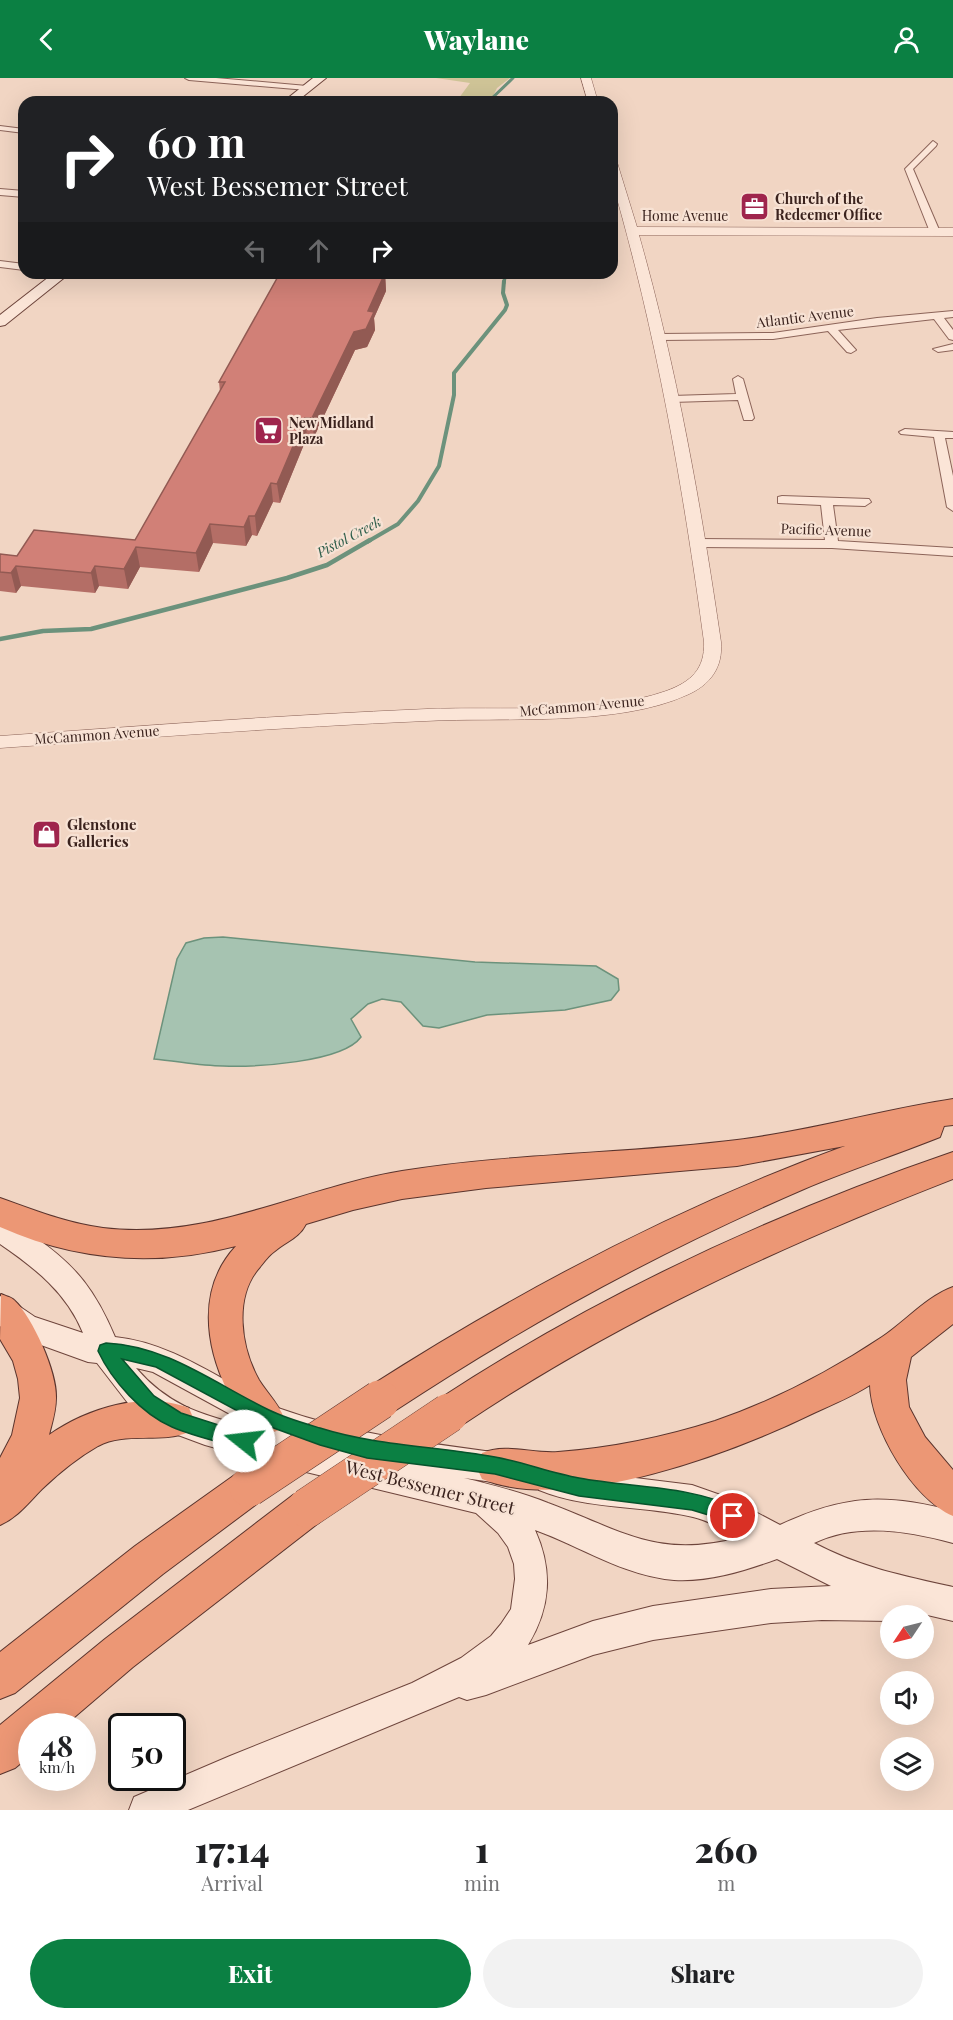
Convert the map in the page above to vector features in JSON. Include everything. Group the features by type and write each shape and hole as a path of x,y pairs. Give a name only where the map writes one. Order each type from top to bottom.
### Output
{"highway":[{"path":"0,1212 48,1232 84,1240 172,1244 208,1239 340,1200 399,1186 456,1178 741,1152 907,1118 953,1112"},
{"path":"0,1678 149,1560 249,1487 500,1324 586,1277 778,1186 953,1119"},
{"path":"0,1753 128,1647 307,1508 528,1362 644,1298 742,1251 865,1198 953,1165"},
{"path":"266,1418 243,1389 228,1353 225,1320 229,1294 237,1273 260,1243 284,1226 340,1200"},
{"path":"489,1482 549,1471 602,1467 712,1439 754,1424 850,1378 897,1347 953,1303"},
{"path":"0,1309 20,1337 32,1361 38,1384 39,1410 32,1435 0,1495"},
{"path":"897,1347 888,1373 891,1409 900,1429 920,1459 953,1497"},
{"path":"0,1506 48,1457 75,1437 101,1426 125,1421 176,1420"}],"main road":[{"path":"297,96 320,78"},
{"path":"0,322 55,279"},
{"name":"West Bessemer Street","path":"0,1229 57,1270 85,1304 106,1351 124,1377 148,1402 176,1420 261,1446 489,1482 579,1487 692,1501 718,1509 829,1569 873,1586 953,1605"},
{"name":"West Bessemer Street","path":"0,1309 26,1326 51,1337 88,1348 128,1352 159,1360 266,1418 320,1437 489,1482 531,1513 640,1557 672,1563 702,1562 778,1542 826,1521 859,1516 900,1515 953,1527"},
{"path":"147,1810 435,1690 481,1665 503,1648 521,1624 529,1607 533,1572 530,1555 520,1534 506,1517 489,1482"},
{"path":"435,1690 486,1678 593,1638 653,1623 771,1606 822,1603 953,1605"}],"street":[{"path":"189,78 307,88"},
{"path":"586,78 591,96"},
{"path":"0,128 18,130"},
{"path":"933,144 909,169 909,176 935,232"},
{"name":"McCammon Avenue","path":"0,742 418,716 557,711 660,699 690,688 710,668 714,651 698,543 660,338 618,182"},
{"path":"0,192 18,194"},
{"name":"Home Avenue","path":"633,231 953,232"},
{"path":"0,264 18,266"},
{"path":"936,315 953,337"},
{"name":"Atlantic Avenue","path":"660,338 748,338 877,321 953,315"},
{"path":"831,328 851,350"},
{"path":"938,349 953,347"},
{"path":"738,379 748,418"},
{"path":"672,399 743,397"},
{"path":"905,432 953,435"},
{"path":"939,434 953,507"},
{"path":"782,500 865,502"},
{"path":"826,500 832,544"},
{"name":"Pacific Avenue","path":"698,543 832,544 953,552"}],"shaded area":[{"path":"436,78 510,78 497,88 493,96 460,96 470,83"},
{"path":"223,937 475,962 596,966 618,979 619,990 611,1000 565,1010 487,1015 439,1028 423,1026 401,1002 382,999 368,1004 351,1019 361,1037 351,1046 317,1058 296,1062 237,1066 154,1059 177,959 186,943 204,938"}],"building":[{"name":"New Midland Plaza","path":"277,279 382,279 368,311 374,312 366,329 354,332 312,418 305,418 277,484 271,483 255,516 249,516 244,527 210,524 196,553 136,547 124,569 95,566 91,573 16,566 11,573 0,572 0,554 17,556 34,530 135,540 225,382 219,382"}],"waterway":[{"name":"Pistol Creek","path":"494,96 513,78"},
{"name":"Pistol Creek","path":"504,283 505,279"},
{"name":"Pistol Creek","path":"367,542 398,524 418,501 439,466 454,395 454,373 505,310 507,305 503,293 504,281"},
{"name":"Pistol Creek","path":"0,639 43,631 91,629 287,578 327,565 370,540"}],"place":[{"name":"Church of the Redeemer Office","path":"754,207"},
{"name":"New Midland Plaza","path":"268,431"},
{"name":"Glenstone Galleries","path":"46,834"}],"route":[{"path":"244,1441 176,1420 148,1402 124,1377 106,1351 128,1352 159,1360 266,1418 320,1437 367,1449 495,1466 579,1487 692,1501 733,1516"}]}
